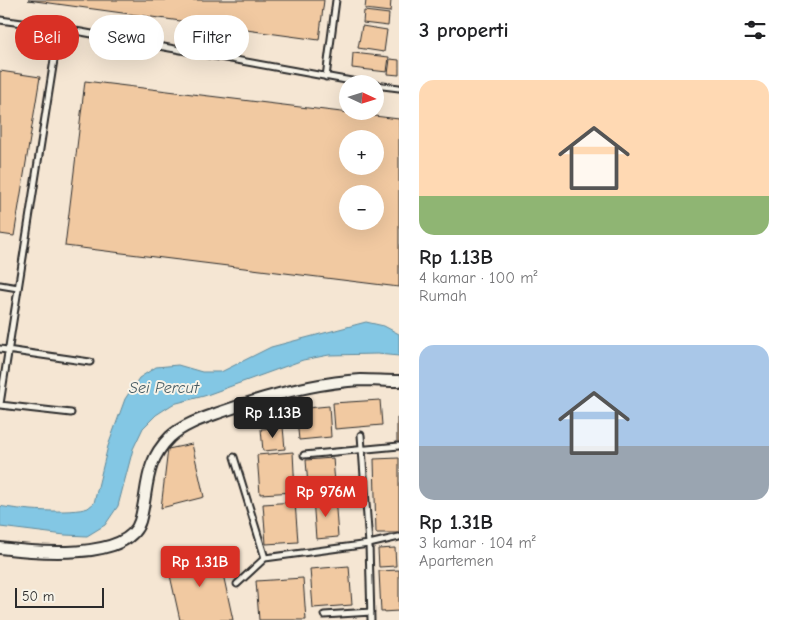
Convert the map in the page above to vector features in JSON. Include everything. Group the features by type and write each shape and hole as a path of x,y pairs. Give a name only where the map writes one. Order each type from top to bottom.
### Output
{"street":[{"path":"0,548 68,552 92,550 113,545 130,537 140,521 148,472 154,459 170,437 193,422 292,390 361,380 399,381"}],"lane":[{"path":"326,77 336,0"},
{"path":"0,20 15,22"},
{"path":"79,32 339,79"},
{"path":"54,60 0,405 71,413"},
{"path":"384,86 399,88"},
{"path":"0,285 18,288"},
{"path":"0,349 90,362"},
{"path":"361,435 369,544 371,620"},
{"path":"304,455 399,446"},
{"path":"234,457 265,558"},
{"path":"237,584 265,558 369,544 399,537"},
{"path":"324,615 371,612"}],"water":[{"name":"Sei Percut","path":"366,322 384,326 399,334 399,356 377,354 329,355 303,360 204,396 173,404 156,415 143,428 133,449 118,506 105,525 87,536 0,527 0,506 31,510 70,511 88,508 94,503 108,446 125,399 139,378 156,367 178,365 202,372 221,372 271,347"}],"building":[{"path":"28,0 324,0 319,40 249,30 249,15 174,15 174,20 164,19 164,15 137,15"},
{"path":"366,0 391,0 390,12 365,9"},
{"path":"364,11 389,14 388,26 363,23"},
{"path":"362,26 387,30 384,52 358,48"},
{"path":"353,53 389,57 387,72 352,68"},
{"path":"390,59 399,60 399,75 388,74"},
{"path":"0,71 40,77 14,236 0,234"},
{"path":"85,81 339,112 339,120 384,120 384,117 399,119 399,287 65,246"},
{"path":"380,400 382,425 335,429 333,403"},
{"path":"329,406 331,437 299,440 296,409"},
{"path":"397,418 399,418 399,444 397,444"},
{"path":"283,427 285,449 263,451 261,429"},
{"path":"192,444 204,497 161,508 168,449"},
{"path":"293,452 295,492 260,494 257,455"},
{"path":"333,458 335,484 308,486 306,460"},
{"path":"399,458 399,533 376,533 374,459"},
{"path":"335,496 338,537 316,539 313,498"},
{"path":"295,502 298,542 266,544 263,504"},
{"path":"395,548 396,566 379,567 378,549"},
{"path":"218,551 233,620 180,620 167,562"},
{"path":"349,566 352,605 313,608 310,569"},
{"path":"399,570 399,611 381,612 379,571"},
{"path":"303,578 306,620 259,620 256,581"}]}
